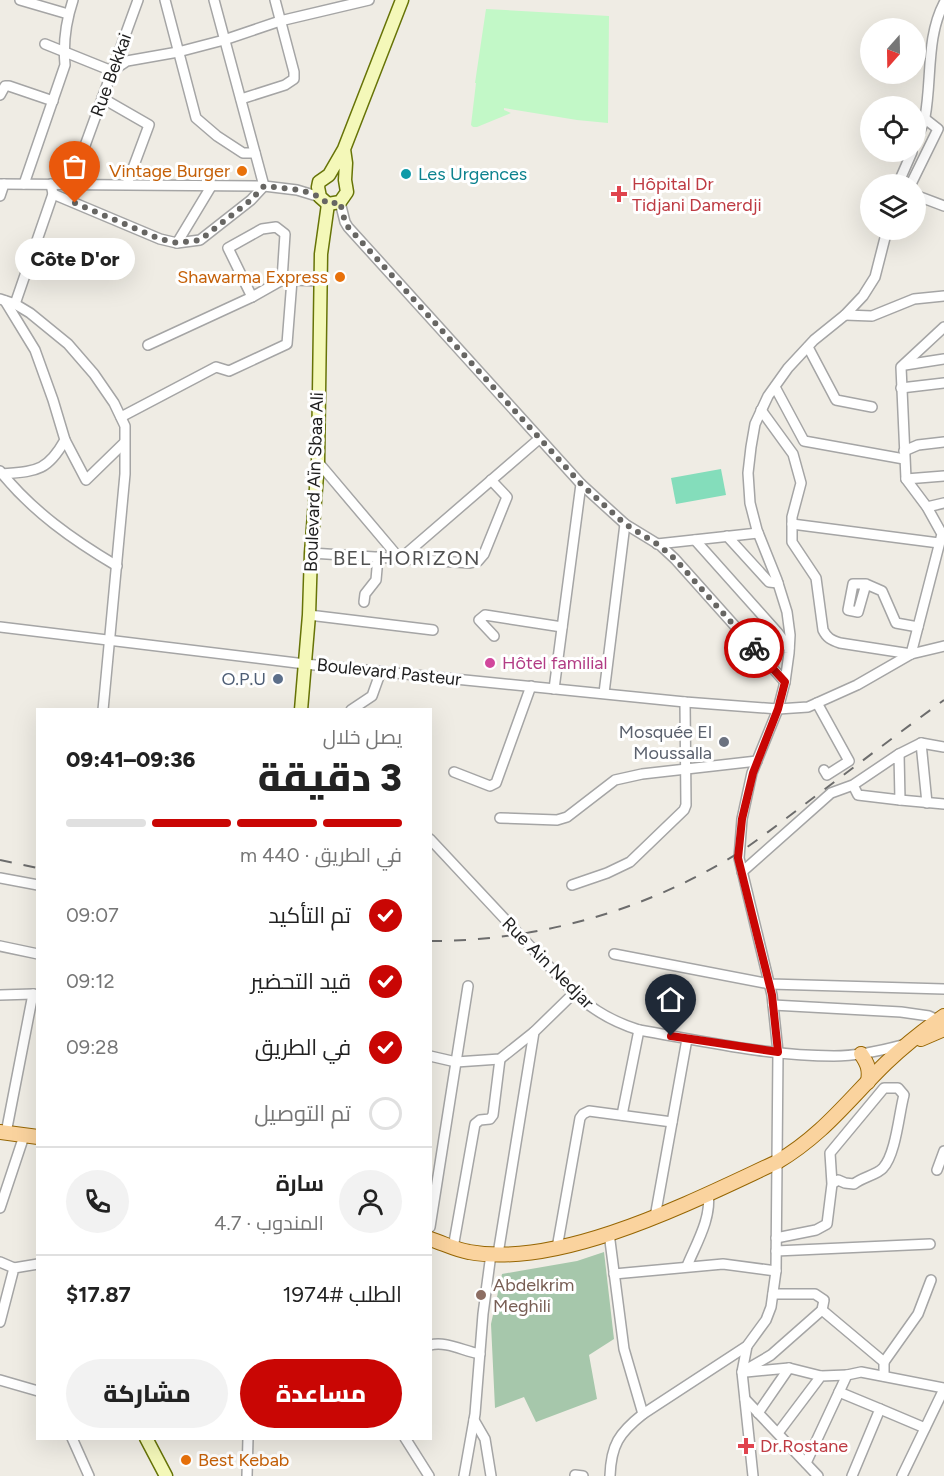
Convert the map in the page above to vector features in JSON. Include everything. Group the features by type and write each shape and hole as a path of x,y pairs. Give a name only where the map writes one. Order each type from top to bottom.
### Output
{"main road":[{"path":"345,149 347,192 329,201 318,187 345,149 402,0"},
{"path":"324,179 338,175 345,180"},
{"name":"Boulevard Aïn Sbaa Ali","path":"301,708 318,462 321,254 329,201"},
{"path":"432,1240 469,1252 526,1253 557,1248 655,1217 777,1162 813,1138 886,1063 908,1044 942,1027"},
{"path":"861,1054 870,1072 868,1082"},
{"path":"3,1132 31,1137"},
{"path":"147,1440 166,1476"}],"street":[{"path":"20,0 68,14"},
{"path":"24,184 65,65 68,14 73,0"},
{"name":"Rue Bekkai","path":"71,184 138,0"},
{"path":"165,0 196,118 243,153 255,153"},
{"path":"214,0 264,186"},
{"path":"241,99 285,85 294,79 275,0"},
{"path":"324,0 325,11"},
{"path":"45,44 112,71 127,61 178,52 224,40 280,21 369,0"},
{"path":"926,101 934,35 939,12 944,3"},
{"path":"0,95 5,86 9,86 53,101"},
{"path":"102,98 149,125 127,184"},
{"path":"926,120 938,129 926,154"},
{"path":"292,189 306,187 324,179"},
{"path":"0,196 2,184 24,184 52,189 160,239 177,243 200,240 251,200 264,186"},
{"path":"52,189 71,184 264,186 292,189 329,201 348,227 581,484 625,524 657,544 675,559 785,682"},
{"path":"177,243 212,185"},
{"path":"7,302 52,189"},
{"path":"926,199 944,206"},
{"path":"121,417 216,367 229,371 287,344 285,234 276,227 262,228 228,248 252,297"},
{"path":"610,1476 616,1442 629,1425 747,1346 766,1320 773,1294 776,1271 778,1052 770,984 738,858 742,819 753,773 778,709 785,682 789,648 787,612 758,533 750,503 748,472 755,424 761,410 775,387 808,347 863,296 875,277 884,240"},
{"path":"148,345 287,280 320,281"},
{"path":"845,315 872,316 914,299 944,296"},
{"path":"7,302 49,327 68,344 94,374 125,426 125,474 103,708"},
{"path":"7,302 35,350 65,440 86,480 124,443"},
{"path":"911,654 942,537 927,507 906,479 901,367 944,327"},
{"path":"808,347 836,400 872,407"},
{"path":"903,365 944,359"},
{"path":"901,388 944,383"},
{"path":"775,387 804,441 904,455 918,445 944,442"},
{"path":"761,410 793,454 801,483 792,524 792,542 816,578 823,630 829,639 840,643 911,654 944,646"},
{"path":"400,559 539,439"},
{"path":"1,473 35,470 46,465 55,457 65,440"},
{"path":"318,462 400,559"},
{"path":"1,473 42,516 117,566"},
{"path":"906,479 944,476"},
{"path":"311,553 470,563 478,561 484,554 507,497 491,480"},
{"path":"554,689 581,484"},
{"path":"927,507 944,503"},
{"path":"604,693 625,524"},
{"path":"792,524 942,537"},
{"path":"657,544 758,533"},
{"path":"727,536 769,582 778,583"},
{"path":"695,540 789,648"},
{"path":"364,602 364,594 376,580 378,557"},
{"path":"866,584 882,591 896,623 918,627"},
{"path":"309,615 433,630"},
{"path":"494,636 479,620 485,615 562,627"},
{"name":"Boulevard Pasteur","path":"0,627 305,664 685,702 778,709 808,707 857,685 911,654"},
{"path":"363,706 372,696 381,671"},
{"path":"454,772 487,786 493,786 496,783 531,686"},
{"path":"572,885 630,862 684,810 686,805 685,702"},
{"path":"817,703 849,761 827,775 824,770"},
{"path":"742,872 831,793 854,785 899,754 921,743 944,747"},
{"path":"921,743 927,804"},
{"path":"899,754 900,800"},
{"path":"500,818 557,819 567,817 615,780 642,774 757,761"},
{"path":"854,785 858,795 944,804"},
{"name":"Rue Ain Nedjar","path":"432,841 574,993 594,1011 622,1025 687,1039 778,1052 835,1056 861,1054 908,1044"},
{"path":"0,878 36,885"},
{"path":"0,946 36,954"},
{"path":"614,954 770,984 944,989"},
{"path":"432,1214 468,986"},
{"path":"432,1056 456,1062 500,1059 534,1032 574,993"},
{"path":"0,995 35,994 3,1132"},
{"path":"773,1005 901,1012 929,1016 942,1027"},
{"path":"622,1115 639,1030"},
{"path":"464,1476 474,1420 480,1354 494,1254 534,1032"},
{"path":"655,1217 687,1039"},
{"path":"453,1248 475,1124 480,1120 490,1119 494,1115 500,1059"},
{"path":"776,1238 816,1230 827,1224 832,1184 830,1153 884,1088 898,1088 903,1095 891,1154 883,1169 861,1178 854,1184 838,1180 832,1184"},
{"path":"557,1248 581,1115 590,1111 672,1122"},
{"path":"0,1208 31,1137"},
{"path":"937,1170 944,1151"},
{"path":"687,1266 707,1215 708,1193"},
{"path":"609,1233 624,1349 643,1414"},
{"path":"776,1251 930,1244"},
{"path":"0,1262 14,1268 36,1264"},
{"path":"614,1274 723,1264 776,1271"},
{"path":"0,1322 14,1268"},
{"path":"884,1376 884,1362 918,1314 931,1280"},
{"path":"742,1372 771,1355 822,1310 824,1300 815,1294 773,1294"},
{"path":"822,1310 884,1362"},
{"path":"432,1345 443,1344 465,1352 480,1354"},
{"path":"747,1346 742,1372 753,1476"},
{"path":"742,1372 789,1368 821,1376 861,1372 944,1389 902,1476"},
{"path":"758,1413 789,1368"},
{"path":"806,1463 848,1375"},
{"path":"778,1433 821,1376"},
{"path":"0,1380 36,1390"},
{"path":"839,1392 925,1428"},
{"path":"745,1399 818,1476"},
{"path":"852,1476 880,1409"},
{"path":"474,1420 485,1439 491,1476"},
{"path":"73,1440 89,1476"},
{"path":"247,1476 248,1440"},
{"path":"406,1440 429,1476"},
{"path":"575,1475 583,1476"}],"green space":[{"path":"486,9 609,16 608,123 504,108 511,113 473,127 471,125 475,83"},
{"path":"721,469 726,495 676,504 671,478"},
{"path":"604,1252 614,1339 589,1355 597,1399 536,1422 524,1397 495,1408 491,1324 502,1274 577,1261"}],"railway":[{"path":"432,941 471,940 552,928 630,906 668,890 740,852 944,700"},
{"path":"0,860 36,868"}],"way so far":[{"path":"75,203 160,239 177,243 200,240 251,200 264,186 301,190 320,197 328,204 340,202 348,227 542,442 581,484 625,524 660,546 675,559 754,648"}],"place":[{"name":"Vintage Burger","path":"242,171"},
{"name":"Les Urgences","path":"406,174"},
{"name":"Hôpital Dr Tidjani Damerdji","path":"619,194"},
{"name":"Côte D'or","path":"75,203"},
{"name":"Shawarma Express","path":"340,277"},
{"name":"Hôtel familial","path":"490,663"},
{"name":"O.P.U","path":"278,679"},
{"name":"Mosquée El Moussalla","path":"724,742"},
{"name":"Abdelkrim Meghili","path":"481,1295"},
{"name":"Dr.Rostane","path":"746,1446"},
{"name":"Best Kebab","path":"186,1460"}],"district":[{"name":"BEL HORIZON","path":"407,558"}],"route":[{"path":"671,1036 778,1052 772,995 738,858 742,819 753,773 778,709 785,682 754,648"}]}
